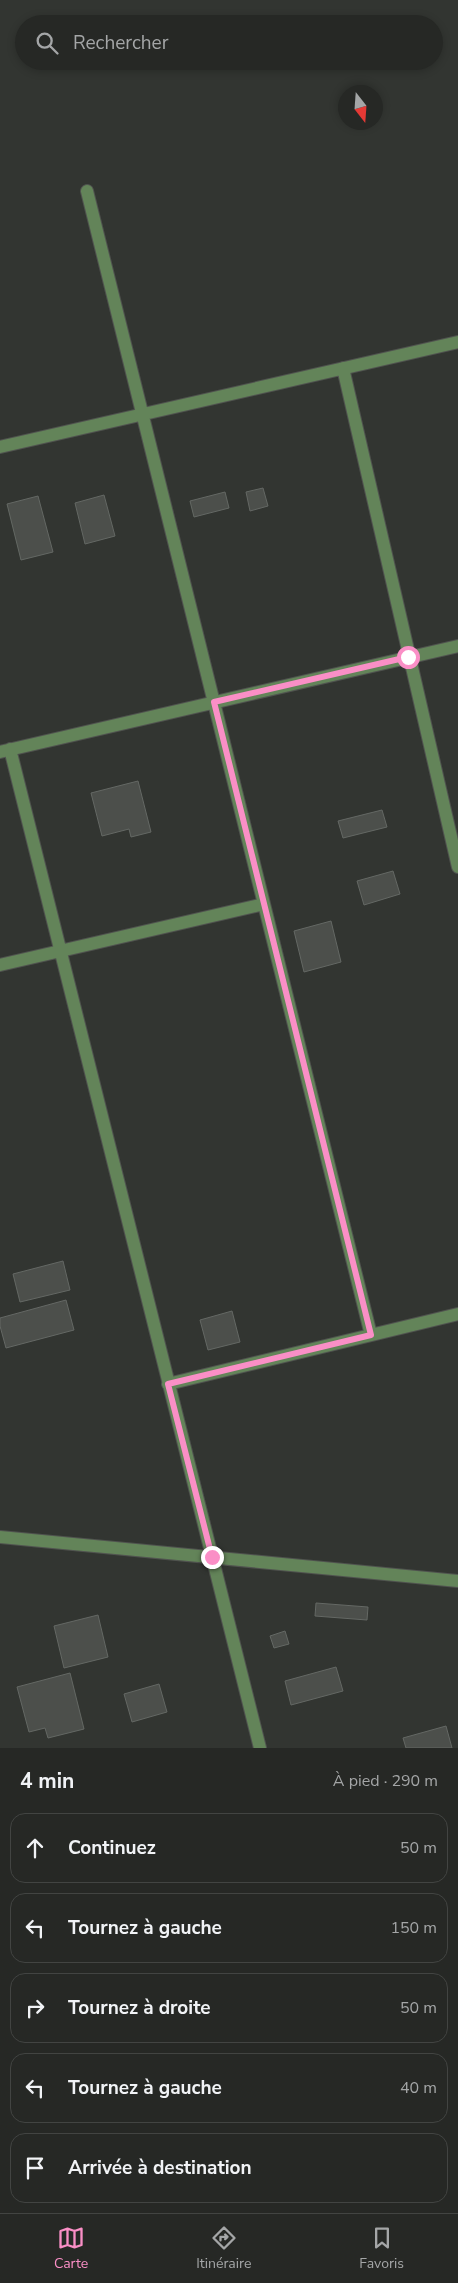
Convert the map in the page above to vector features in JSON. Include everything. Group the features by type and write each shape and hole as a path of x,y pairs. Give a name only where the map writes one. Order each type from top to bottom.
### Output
{"street":[{"path":"87,191 371,1335"},
{"path":"0,447 458,342"},
{"path":"343,368 408,657 458,867"},
{"path":"260,1748 61,951 5,751 458,646"},
{"path":"0,965 264,904"},
{"path":"168,1384 458,1314"},
{"path":"0,1537 458,1581"}],"building":[{"path":"263,488 268,506 250,511 246,492"},
{"path":"225,492 229,508 194,517 190,501"},
{"path":"104,495 115,536 85,544 75,503"},
{"path":"38,496 53,552 21,560 7,504"},
{"path":"138,781 151,832 131,837 129,829 102,836 91,793"},
{"path":"382,810 387,827 343,838 338,821"},
{"path":"393,871 400,894 364,905 357,881"},
{"path":"331,921 341,962 304,972 294,931"},
{"path":"63,1261 70,1290 20,1302 13,1274"},
{"path":"66,1300 74,1330 6,1348 0,1326 0,1318"},
{"path":"232,1311 240,1342 208,1350 200,1320"},
{"path":"316,1603 368,1607 367,1620 315,1616"},
{"path":"98,1615 108,1657 64,1668 54,1626"},
{"path":"285,1631 289,1644 274,1648 270,1636"},
{"path":"336,1667 343,1691 291,1705 285,1681"},
{"path":"70,1673 84,1729 48,1738 45,1728 29,1732 17,1687"},
{"path":"159,1684 167,1712 132,1722 124,1694"},
{"path":"446,1726 452,1748 406,1748 403,1738"}],"route":[{"path":"212,1557 168,1384 371,1335 214,702 408,657"}]}
